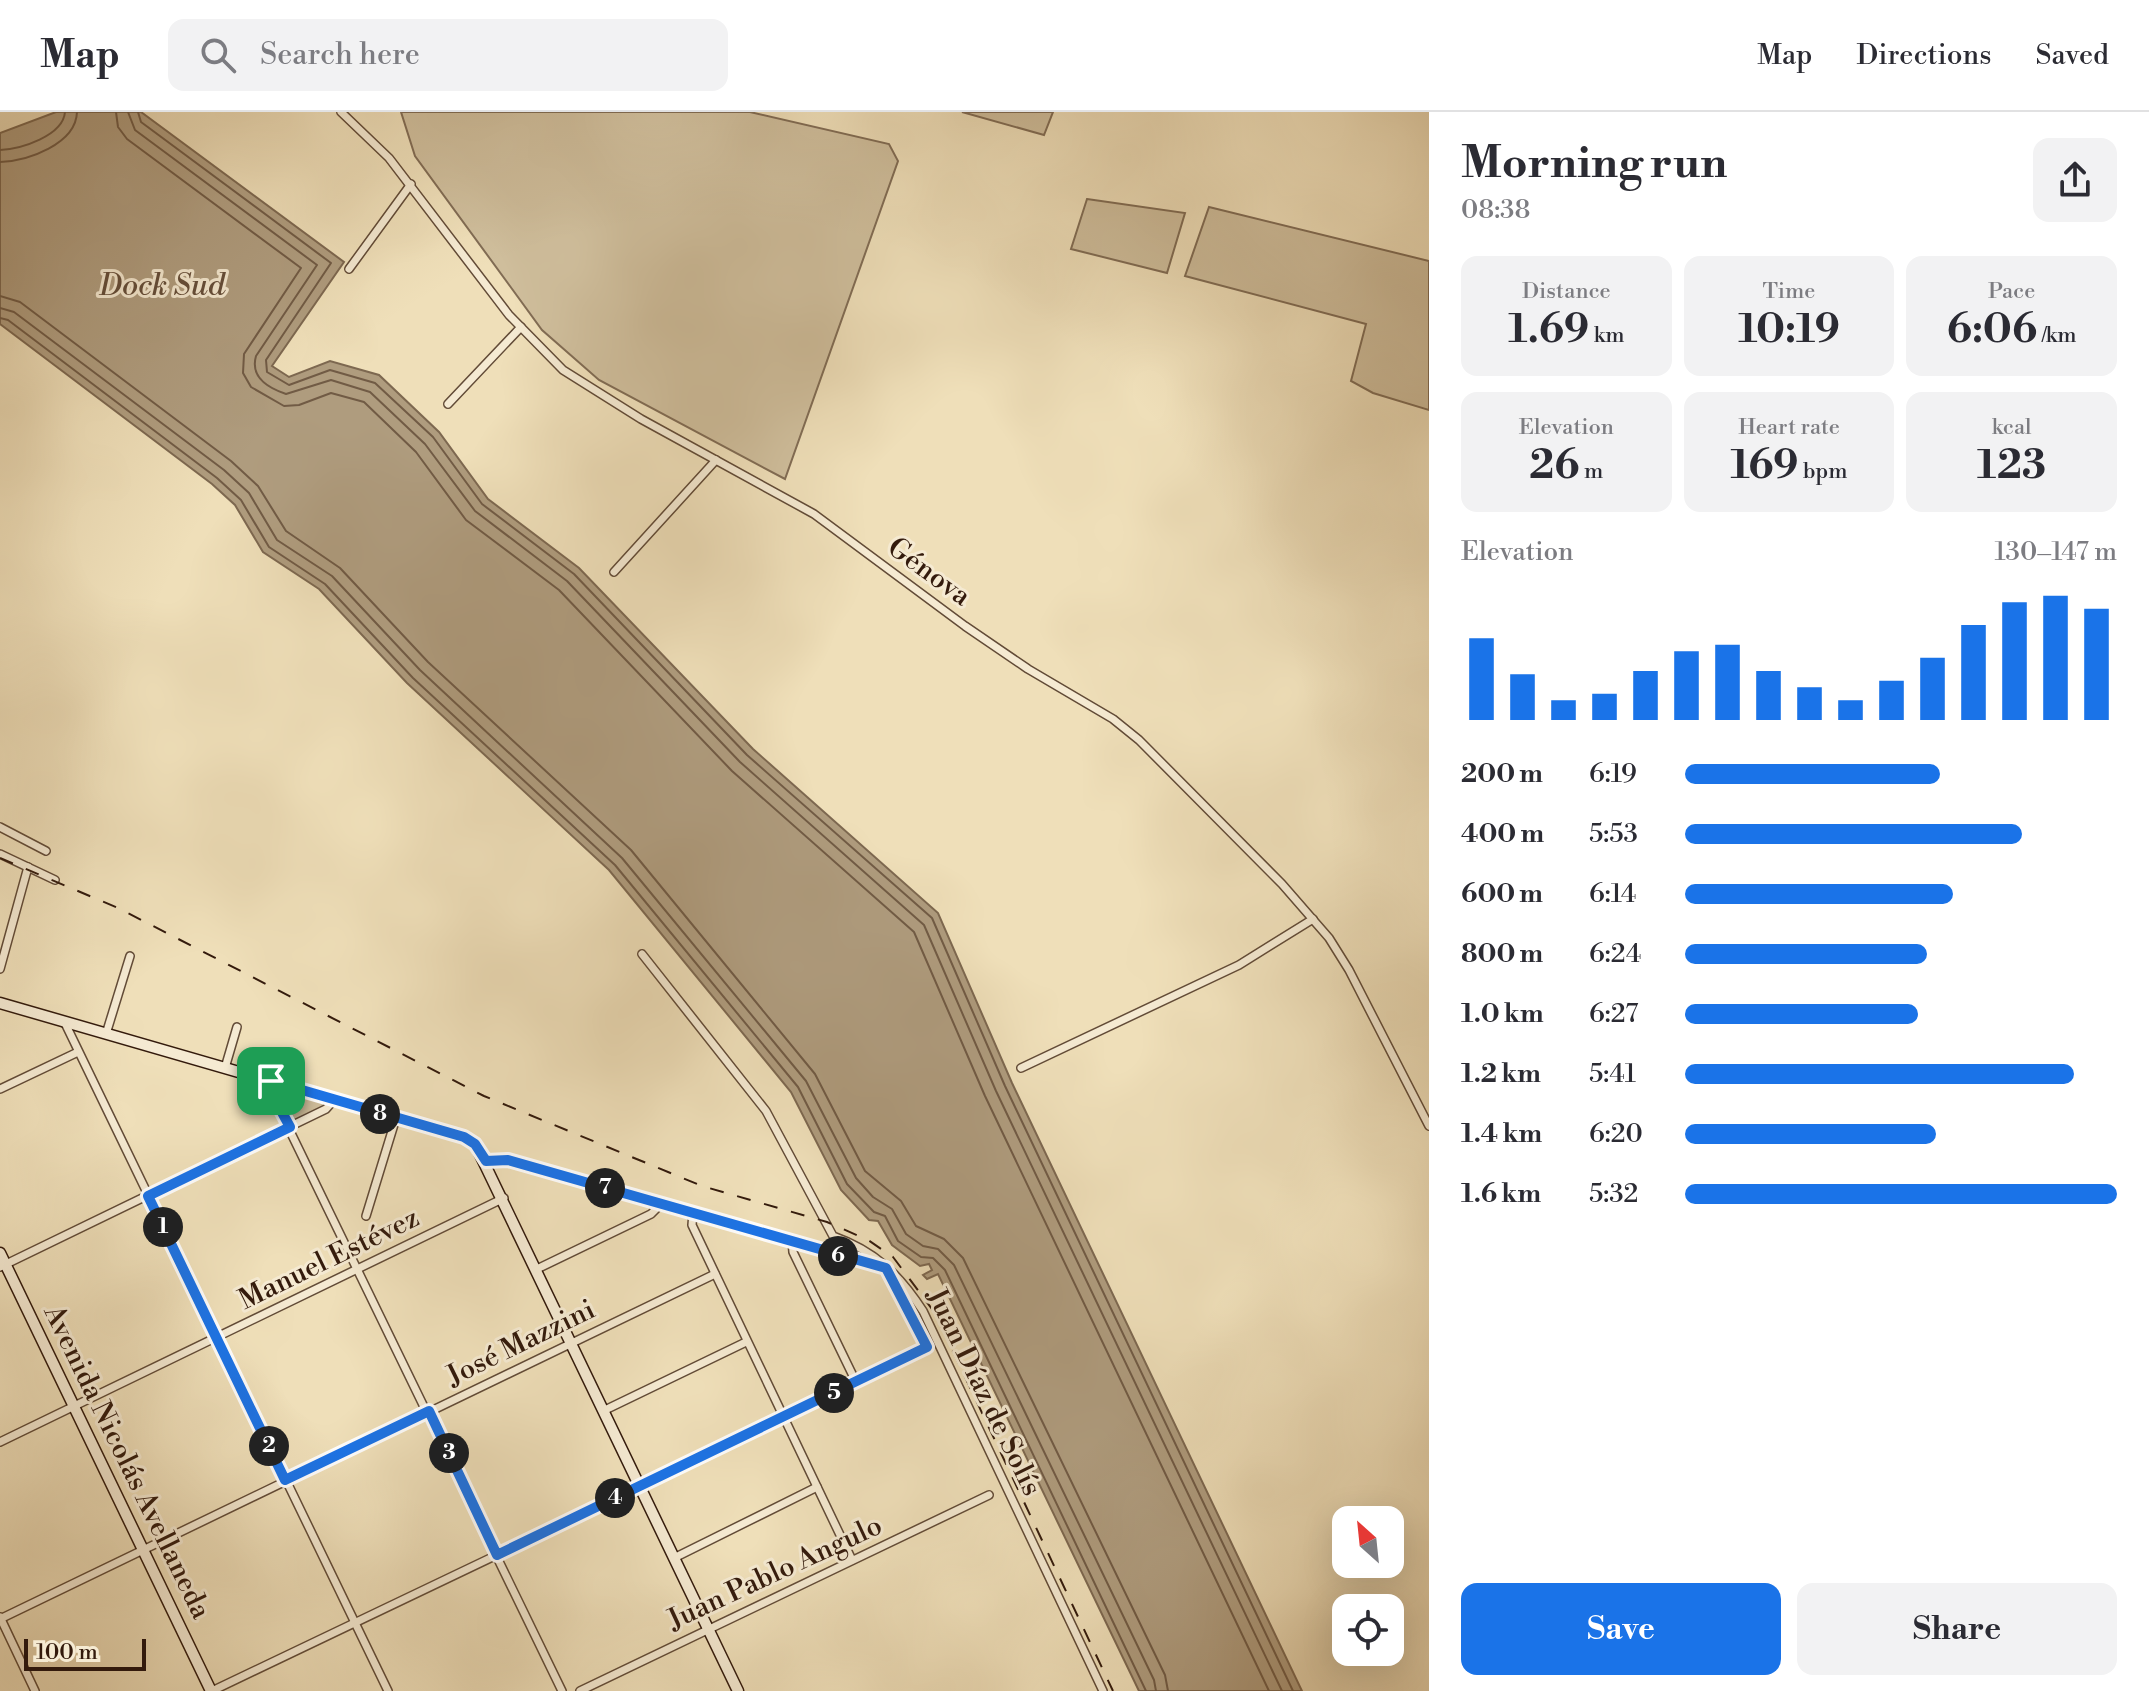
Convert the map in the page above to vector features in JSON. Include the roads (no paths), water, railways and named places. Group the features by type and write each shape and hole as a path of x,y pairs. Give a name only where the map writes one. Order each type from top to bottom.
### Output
{"main road":[{"path":"0,1003 464,1137 475,1144 504,1198 738,1691"},
{"name":"Avenida Nicolás Avellaneda","path":"0,1253 3,1266 212,1691"}],"street":[{"name":"Génova","path":"341,112 376,143 411,184 521,327 576,380 814,514 965,626 1122,726 1159,758 1313,919 1349,970 1429,1126"},
{"path":"349,269 411,184"},
{"path":"448,404 521,327"},
{"path":"614,572 716,460"},
{"path":"0,827 46,851"},
{"path":"0,854 55,880"},
{"path":"0,969 28,867"},
{"path":"1021,1068 1226,972 1313,919"},
{"name":"Juan Díaz de Solís","path":"642,954 766,1111 833,1236 857,1245 901,1278 923,1311 1103,1691"},
{"path":"106,1034 130,956"},
{"path":"64,1021 388,1691"},
{"path":"225,1068 237,1027"},
{"path":"0,1089 78,1052"},
{"path":"271,1081 271,1092 429,1411 562,1691"},
{"path":"3,1266 326,1109 334,1100"},
{"path":"366,1216 396,1118"},
{"path":"212,1691 927,1347 886,1268 508,1160 486,1161"},
{"name":"Manuel Estévez","path":"0,1442 504,1198"},
{"path":"537,1269 651,1214 661,1204"},
{"path":"693,1213 692,1225 852,1560"},
{"path":"792,1241 793,1252 856,1382"},
{"name":"José Mazzini","path":"0,1619 715,1274"},
{"path":"605,1410 746,1342"},
{"path":"674,1558 817,1487"},
{"name":"Juan Pablo Angulo","path":"580,1691 989,1495"},
{"path":"0,1619 35,1691"}],"water":[{"name":"Dock Sud","path":"56,112 141,112 344,262 272,366 289,377 330,361 379,375 439,432 488,499 579,568 753,749 938,913 1012,1083 1302,1691 1139,1691 938,1274 927,1279 923,1275 932,1270 929,1264 920,1266 892,1245 878,1221 869,1220 841,1190 791,1092 609,870 407,683 319,589 263,552 235,505 212,484 0,324 0,133"}],"railway":[{"path":"0,858 118,908 484,1096 702,1186 827,1222 868,1240 893,1257 935,1313 1113,1691"}]}
